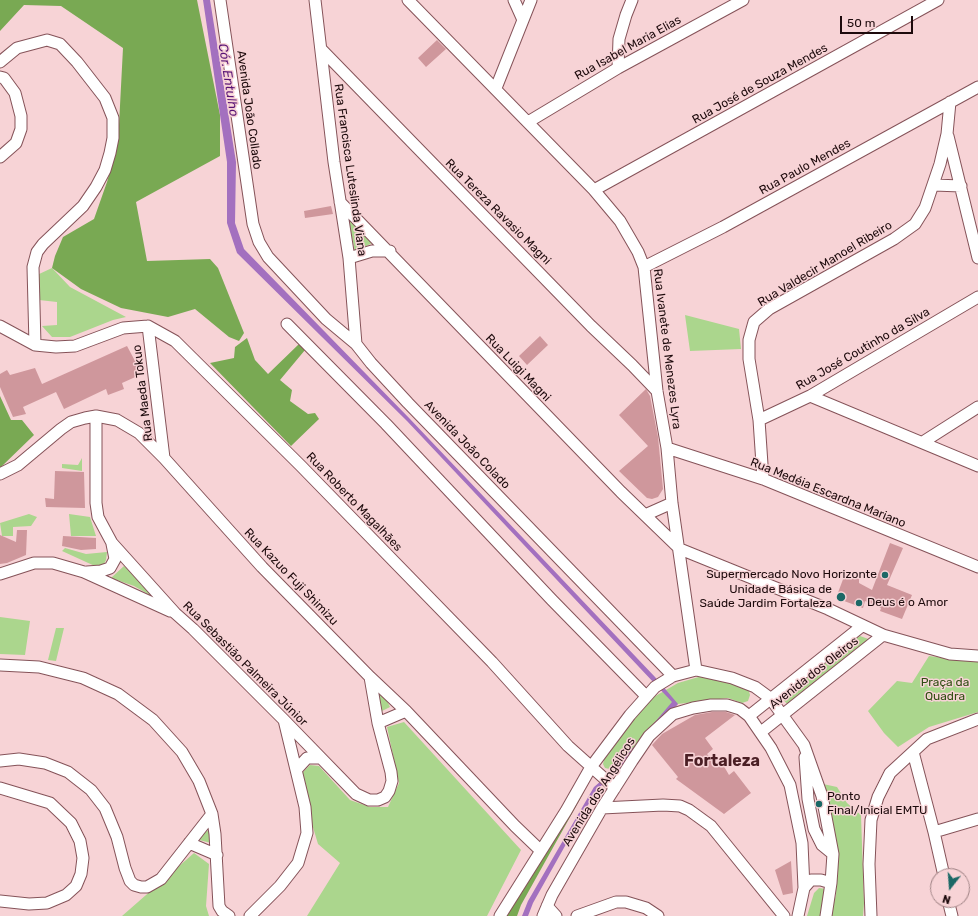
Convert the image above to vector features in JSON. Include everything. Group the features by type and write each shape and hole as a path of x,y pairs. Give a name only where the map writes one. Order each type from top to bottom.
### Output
{"street":[{"name":"Avenida João Collado","path":"220,0 253,224"},
{"name":"Rua Francisca Luteslinda Viana","path":"315,0 334,162 349,258 356,344"},
{"name":"Rua Ivanete de Menezes Lyra","path":"408,0 496,88 555,152 594,190 620,221 632,240 644,267 657,391 667,448 672,503 680,550 696,670"},
{"path":"514,0 523,20"},
{"path":"496,88 532,0"},
{"path":"618,68 619,39 632,0"},
{"name":"Rua Isabel Maria Elias","path":"528,122 618,68 743,0"},
{"name":"Rua José de Souza Mendes","path":"594,190 938,0"},
{"path":"0,62 17,48 46,40 60,44 77,62 105,98 113,118 113,138 110,153 105,170 96,188 83,206 43,244 37,252 33,267 35,345"},
{"name":"Rua Tereza Ravasio Magni","path":"322,50 590,326 632,365 657,391"},
{"path":"0,77 4,78 15,93 21,116 20,129 16,143 0,157"},
{"name":"Rua Paulo Mendes","path":"644,267 723,227 978,87"},
{"name":"Rua Valdecir Manoel Ribeiro","path":"763,479 759,420 750,359 749,340 754,322 770,309 894,239 915,224 925,208 934,185 947,134 950,102"},
{"path":"947,134 978,258"},
{"path":"934,185 961,186"},
{"name":"Rua Luigi Magni","path":"340,202 390,251 549,418 680,550"},
{"name":"Avenida João Colado","path":"253,224 259,242 273,263 326,319 356,344 371,363 414,409 673,676"},
{"path":"349,258 372,251 390,251"},
{"name":"Rua José Coutinho da Silva","path":"759,420 810,396 978,297"},
{"path":"287,324 386,424 552,600 646,696"},
{"path":"0,326 35,345 56,347 75,346 123,328 148,326"},
{"name":"Rua Maeda Tokuo","path":"148,326 164,458"},
{"name":"Rua Roberto Magalhães","path":"148,326 175,342 290,455 492,662 568,746 615,788"},
{"path":"810,396 978,466"},
{"path":"923,442 978,406"},
{"name":"Rua Kazuo Fuji Shimizu","path":"0,474 18,465 71,422 96,416 117,420 139,433 164,458 262,567 370,677 406,711 515,826 541,851"},
{"name":"Rua Sebastião Palmeira Júnior","path":"96,416 96,503 98,516 112,544 175,613 193,629 356,794 369,800 378,800 385,797 389,791 392,781 378,723"},
{"name":"Rua Medéia Escardna Mariano","path":"667,448 763,479 978,567"},
{"path":"645,515 672,503"},
{"path":"84,572 101,571 110,568 115,559 112,544"},
{"path":"680,550 828,609 883,635 950,654 978,656"},
{"path":"0,574 34,563 53,563 84,572 175,613"},
{"name":"Avenida dos Oleiros","path":"749,716 862,626"},
{"name":"Avenida dos Oleiros","path":"760,732 883,635"},
{"path":"0,665 39,667 83,678 118,694 153,720 182,752 200,781 212,814 217,854 219,906 229,916"},
{"path":"500,916 566,812 591,767 646,696 655,687 673,676 696,670 732,678 755,687 770,698 804,745 822,796 834,854 826,916"},
{"path":"370,677 378,723 406,711"},
{"name":"Avenida dos Angélicos","path":"545,911 602,808 650,736 673,714 711,704 740,708 749,716 780,764 790,785 802,843 804,888 798,916"},
{"path":"250,916 280,886 298,863 307,833 305,814 296,770 283,719"},
{"path":"871,916 869,864 871,820 878,797 890,773 927,739 978,720"},
{"path":"913,752 942,868"},
{"path":"296,770 307,758 320,758"},
{"path":"0,761 19,759 45,763 68,772 91,790 104,808 117,837 130,881 134,885 147,887 154,884 168,870 212,814"},
{"path":"0,788 50,803 71,823 80,841 83,858 81,874 76,886 66,895 48,903 29,904 0,901"},
{"path":"602,808 663,805 680,806 689,810 711,826 784,916"},
{"path":"934,832 978,819"},
{"path":"189,843 217,854"},
{"path":"804,888 811,880 821,880 831,883"},
{"path":"577,916 616,902 626,902 645,912 658,916"},
{"path":"545,911 556,916"}],"green space":[{"path":"0,0 197,0 220,115 220,156 136,202 147,261 210,259 218,268 244,333 239,341 229,337 195,309 168,317 121,308 81,289 52,268 63,237 94,219 107,182 118,144 123,48 61,6 24,5 0,31"},
{"path":"348,216 372,243 355,252"},
{"path":"52,268 70,287 126,317 113,320 70,337 52,337 42,326 57,325 57,302 39,300 37,275"},
{"path":"685,315 739,329 741,349 690,351"},
{"path":"247,338 255,360 268,374 299,344 305,350 280,380 292,390 290,401 308,414 315,413 319,419 291,446 210,363 234,358 235,347"},
{"path":"0,396 11,420 22,420 34,435 0,468"},
{"path":"82,458 82,471 62,468 62,464 78,465"},
{"path":"29,514 37,517 31,526 13,527 13,536 2,536 0,523"},
{"path":"69,514 90,517 96,536 71,536"},
{"path":"65,548 86,554 107,552 106,560 103,566 97,567 62,551"},
{"path":"124,566 156,597 155,598 134,586 111,578"},
{"path":"0,617 30,621 25,655 0,654"},
{"path":"56,628 64,628 56,661 48,660"},
{"path":"860,636 874,641 788,705 779,695"},
{"name":"Praça da Quadra","path":"929,656 961,660 978,659 978,712 929,727 898,747 884,733 868,711 897,681 912,683"},
{"path":"702,676 748,688 750,695 748,701 742,703 728,698 678,704 650,731 614,770 605,768 603,764 606,752 652,698 678,683"},
{"path":"383,693 390,707 380,712 376,697"},
{"path":"404,722 521,850 487,916 307,916 340,863 318,844 298,777 310,765 319,766 350,800 370,807 388,807 399,783 387,727"},
{"path":"823,784 837,787 847,803 861,815 864,903 863,916 830,916 836,895 837,863"},
{"path":"584,792 521,905 517,916 498,916"},
{"path":"213,827 215,844 195,839"},
{"path":"194,853 209,864 206,906 209,916 122,916"},
{"path":"819,888 826,889 821,916 807,916 814,893"}],"shaded area":[{"path":"203,0 210,0 236,162 235,223 244,249 410,419 655,677 678,704 616,774 597,789 533,903 528,916 522,916 528,901 594,787 614,770 672,702 407,421 237,253 227,223 227,162"}],"building":[{"path":"437,40 446,49 426,67 418,58"},
{"path":"331,206 333,214 305,218 304,211"},
{"path":"540,336 548,345 527,365 519,356"},
{"path":"127,346 142,374 122,383 124,389 108,395 106,389 64,409 56,392 23,407 26,414 13,417 0,387 0,374 7,370 10,375 35,368 42,384"},
{"path":"646,389 650,396 658,437 663,489 658,497 652,499 647,498 619,471 648,446 619,415"},
{"path":"55,471 84,472 85,508 46,507 45,498 54,499"},
{"path":"17,530 27,530 26,555 7,563 0,564 0,535 16,542"},
{"path":"63,536 96,538 96,549 81,550 62,546"},
{"path":"890,543 903,548 887,585 912,595 902,619 880,611 881,608 865,601 863,608 836,598 845,574 859,579 859,583 872,590"},
{"path":"712,712 726,712 735,715 705,738 713,749 707,754 717,766 722,763 729,775 734,771 751,793 724,814 676,779 678,777 652,745 662,734 695,715"},
{"path":"791,861 793,893 783,895 775,870"}],"place":[{"name":"Supermercado Novo Horizonte","path":"885,575"},
{"name":"Unidade Básica de Saúde Jardim Fortaleza","path":"841,597"},
{"name":"Deus é o Amor","path":"859,603"},
{"name":"Ponto Final/Inicial EMTU","path":"819,804"}],"district":[{"name":"Fortaleza","path":"722,761"}],"water label":[{"name":"Cór. Entulho","path":"228,80"}]}
